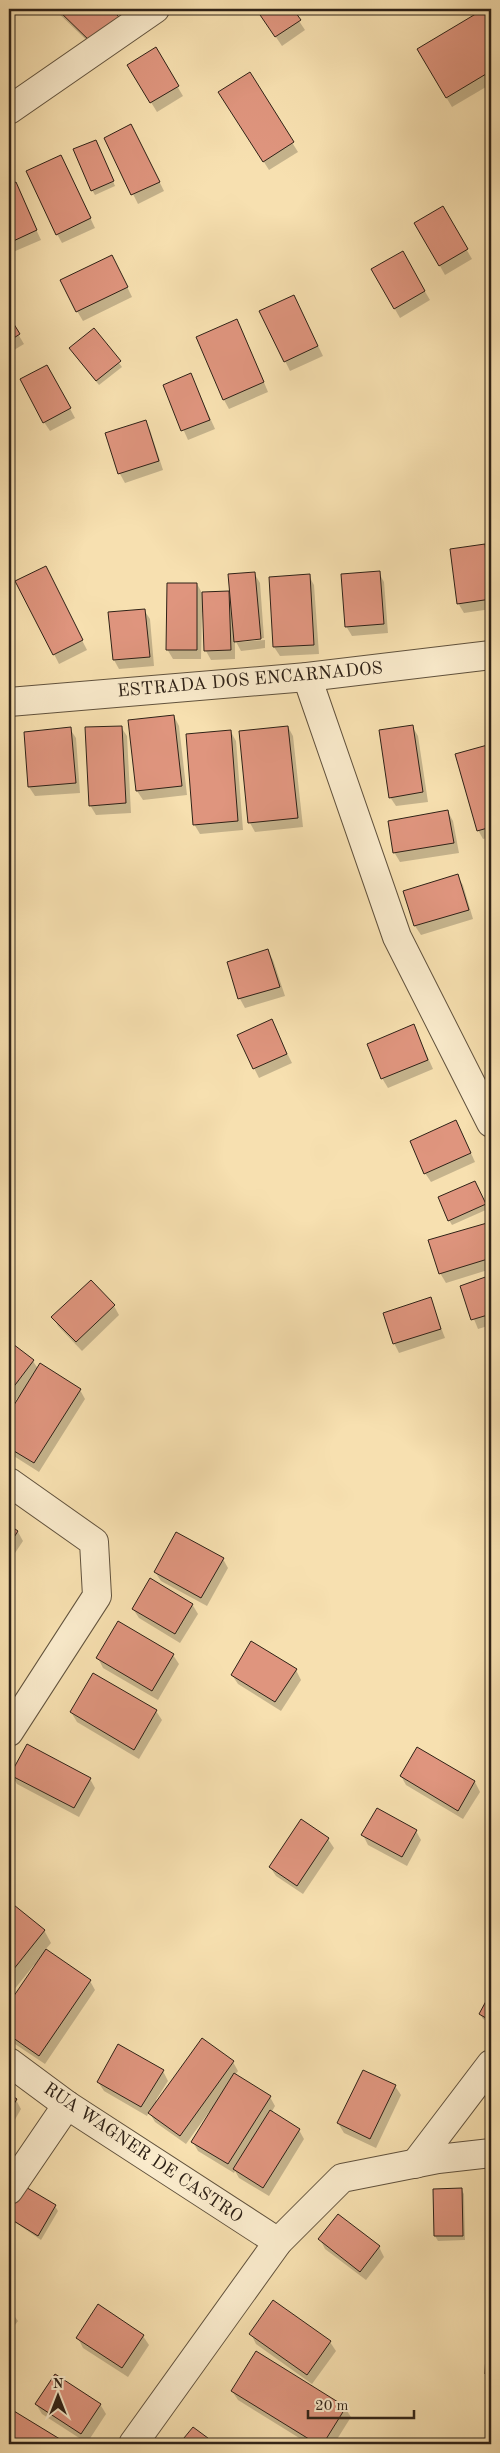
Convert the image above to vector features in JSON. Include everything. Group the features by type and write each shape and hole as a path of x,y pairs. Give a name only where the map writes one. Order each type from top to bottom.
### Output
{"street":[{"path":"9,110 155,9"},
{"name":"ESTRADA DOS ENCARNADOS","path":"9,702 307,677 491,655"},
{"path":"307,677 397,937 491,1123"},
{"path":"9,1482 94,1542 97,1596 9,1732"},
{"name":"RUA WAGNER DE CASTRO","path":"9,2062 67,2105 278,2242"},
{"path":"415,2164 491,2064"},
{"path":"9,2190 67,2105"},
{"path":"133,2444 278,2242 342,2178 415,2164 491,2153"}],"building":[{"path":"57,9 111,9 120,18 94,45"},
{"path":"256,9 293,9 301,20 275,37"},
{"path":"484,9 491,9 491,71 446,98 417,49"},
{"path":"156,47 179,86 150,103 127,65"},
{"path":"250,72 294,142 263,162 218,92"},
{"path":"131,124 160,182 131,195 104,138"},
{"path":"96,140 114,181 91,191 73,149"},
{"path":"61,155 91,218 56,235 26,171"},
{"path":"16,182 37,230 9,243 9,185"},
{"path":"443,206 468,249 439,266 414,223"},
{"path":"403,251 425,291 394,309 371,269"},
{"path":"112,255 128,287 76,312 60,280"},
{"path":"294,295 318,346 284,362 259,311"},
{"path":"9,316 20,334 9,341"},
{"path":"237,319 264,382 223,400 196,337"},
{"path":"94,328 121,361 96,381 69,348"},
{"path":"47,365 71,408 43,423 20,379"},
{"path":"191,373 210,420 181,431 163,385"},
{"path":"146,420 159,461 118,474 105,433"},
{"path":"485,544 491,599 457,604 450,549"},
{"path":"46,566 83,640 53,655 15,581"},
{"path":"380,571 384,624 345,627 341,574"},
{"path":"255,572 261,639 234,642 228,574"},
{"path":"310,574 314,645 273,647 269,577"},
{"path":"167,583 197,583 197,650 166,650"},
{"path":"229,591 231,650 204,651 202,592"},
{"path":"145,609 150,657 113,660 108,612"},
{"path":"174,715 182,786 136,791 128,720"},
{"path":"413,725 423,792 389,798 379,730"},
{"path":"122,726 126,803 89,806 85,727"},
{"path":"288,726 298,818 248,823 239,731"},
{"path":"71,727 76,783 28,787 24,732"},
{"path":"231,730 238,821 193,825 186,734"},
{"path":"491,744 491,827 477,831 455,754"},
{"path":"448,810 454,843 393,853 388,821"},
{"path":"458,874 469,910 414,926 403,891"},
{"path":"268,949 280,987 238,999 227,962"},
{"path":"272,1019 287,1054 253,1069 237,1035"},
{"path":"414,1024 428,1060 381,1079 367,1044"},
{"path":"456,1120 471,1153 424,1174 410,1141"},
{"path":"475,1181 486,1204 448,1221 438,1197"},
{"path":"487,1223 491,1238 491,1258 439,1274 428,1240"},
{"path":"491,1275 491,1314 471,1320 460,1286"},
{"path":"91,1280 115,1305 76,1342 51,1317"},
{"path":"431,1297 441,1329 393,1344 383,1313"},
{"path":"9,1341 34,1360 9,1393"},
{"path":"40,1363 81,1389 34,1463 9,1448 9,1413"},
{"path":"9,1525 18,1531 9,1545"},
{"path":"176,1532 224,1558 201,1598 154,1572"},
{"path":"150,1578 193,1604 175,1634 132,1609"},
{"path":"118,1621 174,1654 152,1691 96,1658"},
{"path":"251,1641 297,1669 275,1702 231,1675"},
{"path":"93,1673 157,1710 134,1750 70,1712"},
{"path":"27,1744 91,1778 74,1808 10,1775"},
{"path":"417,1747 475,1781 458,1811 400,1776"},
{"path":"377,1808 417,1830 402,1857 361,1835"},
{"path":"301,1819 329,1838 297,1886 269,1867"},
{"path":"9,1901 45,1930 9,1975"},
{"path":"46,1949 91,1980 39,2056 9,2035 9,2003"},
{"path":"491,1992 491,2021 479,2014"},
{"path":"202,2038 234,2061 180,2136 148,2113"},
{"path":"118,2044 164,2070 141,2107 97,2082"},
{"path":"363,2070 396,2085 370,2139 337,2123"},
{"path":"234,2073 271,2096 228,2164 191,2142"},
{"path":"9,2094 17,2099 9,2112"},
{"path":"270,2110 300,2129 263,2188 233,2169"},
{"path":"24,2186 56,2205 38,2236 9,2218 9,2212"},
{"path":"462,2188 463,2236 434,2236 433,2189"},
{"path":"338,2214 380,2246 360,2272 318,2239"},
{"path":"273,2300 331,2341 307,2375 249,2334"},
{"path":"98,2304 144,2335 122,2368 76,2338"},
{"path":"487,2332 491,2332 491,2374 485,2374"},
{"path":"256,2351 346,2407 323,2444 317,2444 231,2391"},
{"path":"55,2374 101,2404 81,2434 35,2404"},
{"path":"9,2408 68,2444 9,2444"},
{"path":"193,2427 216,2444 179,2444"}]}
